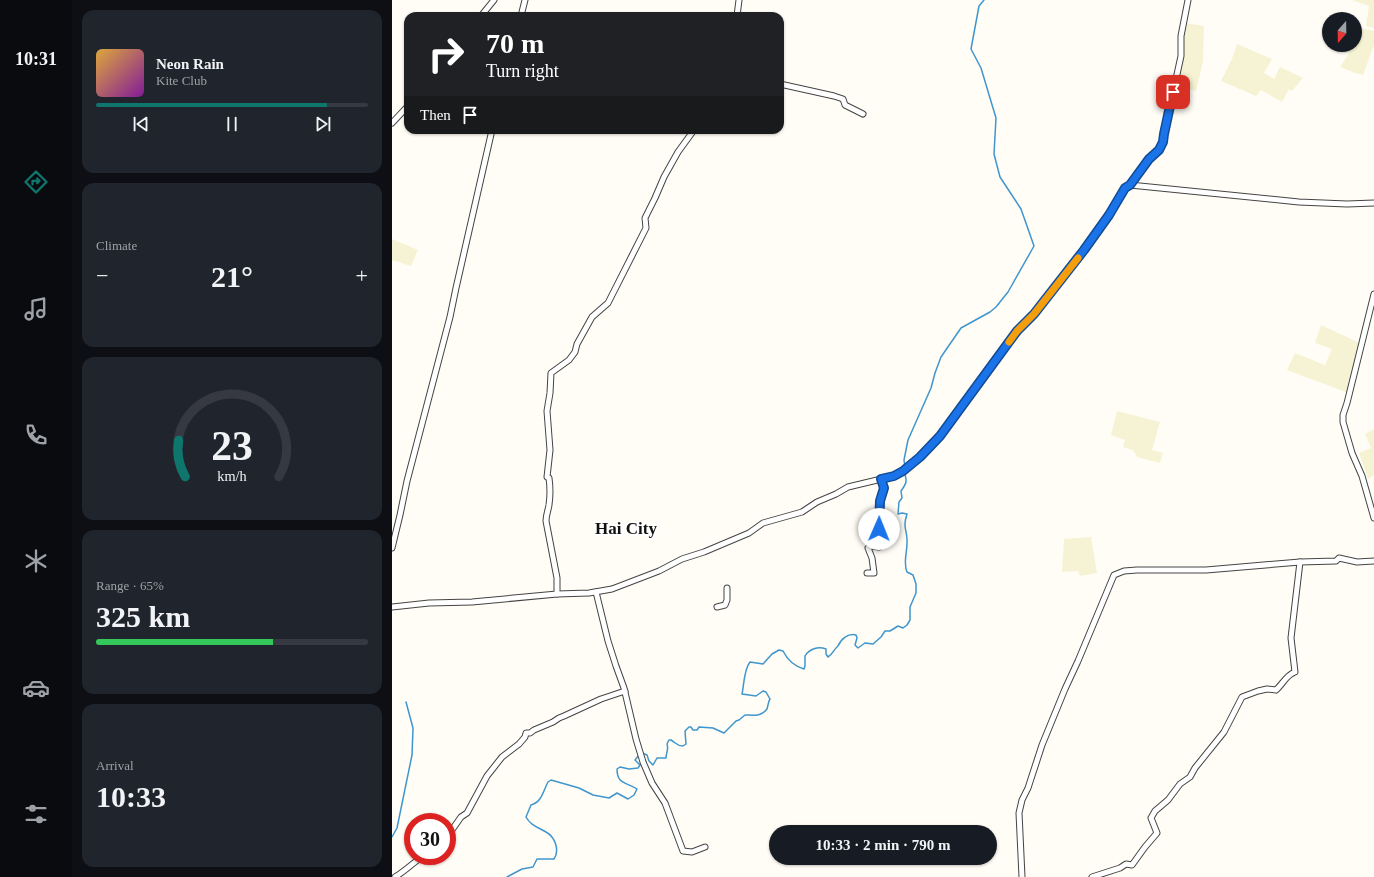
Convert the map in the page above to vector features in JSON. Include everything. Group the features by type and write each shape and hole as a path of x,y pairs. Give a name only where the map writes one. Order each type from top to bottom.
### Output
{"street":[{"path":"484,12 494,0"},
{"path":"521,12 525,0"},
{"path":"738,12 739,0"},
{"path":"392,606 472,602 557,594 589,593 612,589 659,571 682,559 704,552 749,533 763,523 802,512 817,502 848,487 894,476 903,471 920,457 940,436 1017,331 1034,314 1084,250 1109,215 1125,188 1130,185 1149,159 1159,150 1163,142 1181,56 1182,36 1188,0"},
{"path":"784,85 843,99 845,105 863,114"},
{"path":"392,123 404,110"},
{"path":"392,548 407,481 450,316 491,134"},
{"path":"557,594 557,578 546,521 546,513 550,497 549,478 547,477 550,450 547,411 551,373 569,360 575,352 592,318 608,303 646,228 645,218 664,177 678,152 691,134"},
{"path":"1130,185 1299,202 1347,204 1374,203"},
{"path":"1374,294 1343,415 1343,422 1347,436 1362,476 1374,518"},
{"path":"867,573 874,573 872,558 868,548 872,546 879,547 880,541 880,499 884,488 881,479"},
{"path":"1022,877 1019,813 1022,800 1028,788 1042,745 1114,575 1124,571 1137,570 1206,570 1300,562 1336,561 1339,558 1357,562 1374,561"},
{"path":"1092,877 1127,864 1132,865 1156,833 1151,818 1155,811 1168,800 1180,784 1190,777 1195,768 1224,732 1242,697 1267,689 1276,690 1290,674 1295,672 1291,638 1300,562"},
{"path":"717,607 724,605 727,600 727,588"},
{"path":"596,592 616,666 625,691 636,739 652,783 665,803 683,851 692,852 705,847"},
{"path":"456,824 461,817 467,813 487,776 502,757 519,744 525,737 526,733 530,733 601,699 625,691"},
{"path":"395,877 412,865"}],"shaded area":[{"path":"1352,0 1374,0 1374,28 1366,26 1369,6"},
{"path":"1186,23 1204,26 1203,61 1196,91 1176,84"},
{"path":"1362,28 1374,31 1374,45 1363,75 1340,67 1349,52 1362,52"},
{"path":"1237,44 1272,59 1264,73 1274,79 1280,67 1303,78 1292,91 1289,89 1282,102 1261,90 1256,96 1221,81 1232,59"},
{"path":"392,239 418,250 411,266 392,260"},
{"path":"1321,325 1364,345 1351,394 1287,370 1295,353 1325,365 1332,349 1315,343"},
{"path":"1117,411 1160,422 1152,450 1163,453 1160,463 1137,457 1133,450 1123,447 1125,440 1111,435"},
{"path":"1374,429 1374,475 1368,479 1359,453 1371,448 1365,434"},
{"path":"1091,537 1097,573 1080,576 1078,571 1062,572 1064,539"}],"waterway":[{"path":"905,467 904,460 908,440 931,388 941,357 961,328 990,312 996,307 1008,292 1034,246 1021,209 1000,177 994,154 996,118 981,68 971,49 979,6 984,0"},
{"path":"642,753 647,755 649,761 653,765 657,758 666,758 668,748 667,744 669,740 683,746 686,744 685,731 689,727 693,730 697,730 699,727 713,728 724,733 736,721 745,715 757,715 765,712 770,699 766,692 763,691 756,696 742,694 745,673 750,662 763,664 772,654 779,650 783,651 792,663 804,669 805,656 814,649 826,649 826,654 828,657 841,641 850,635 856,635 857,638 855,645 858,648 865,643 873,644 885,631 890,631 898,626 903,628 907,625 910,620 910,607 916,593 916,584 913,575 907,572 905,565 907,547 905,523 907,514 898,514 899,502 902,498 901,491 906,482 904,472"},
{"path":"392,837 397,828 412,755 413,728 406,702"},
{"path":"507,877 522,869 533,867 537,859 554,859 556,855 556,844 552,837 532,824 526,817 531,805 535,804 542,796 548,782 551,780 579,788 593,795 609,798 617,793 628,799 634,795 637,789 621,781 617,774 617,769 620,767 629,769 638,768 640,765 635,760 639,755"}],"slow traffic":[{"path":"1009,342 1017,331 1034,314 1078,258"}],"district":[{"name":"Hai City","path":"626,528"}],"route":[{"path":"879,529 880,501 884,488 881,479 894,476 903,471 920,457 940,436 1017,331 1034,314 1084,250 1109,215 1125,188 1130,185 1149,159 1159,150 1163,142 1173,92"}]}
